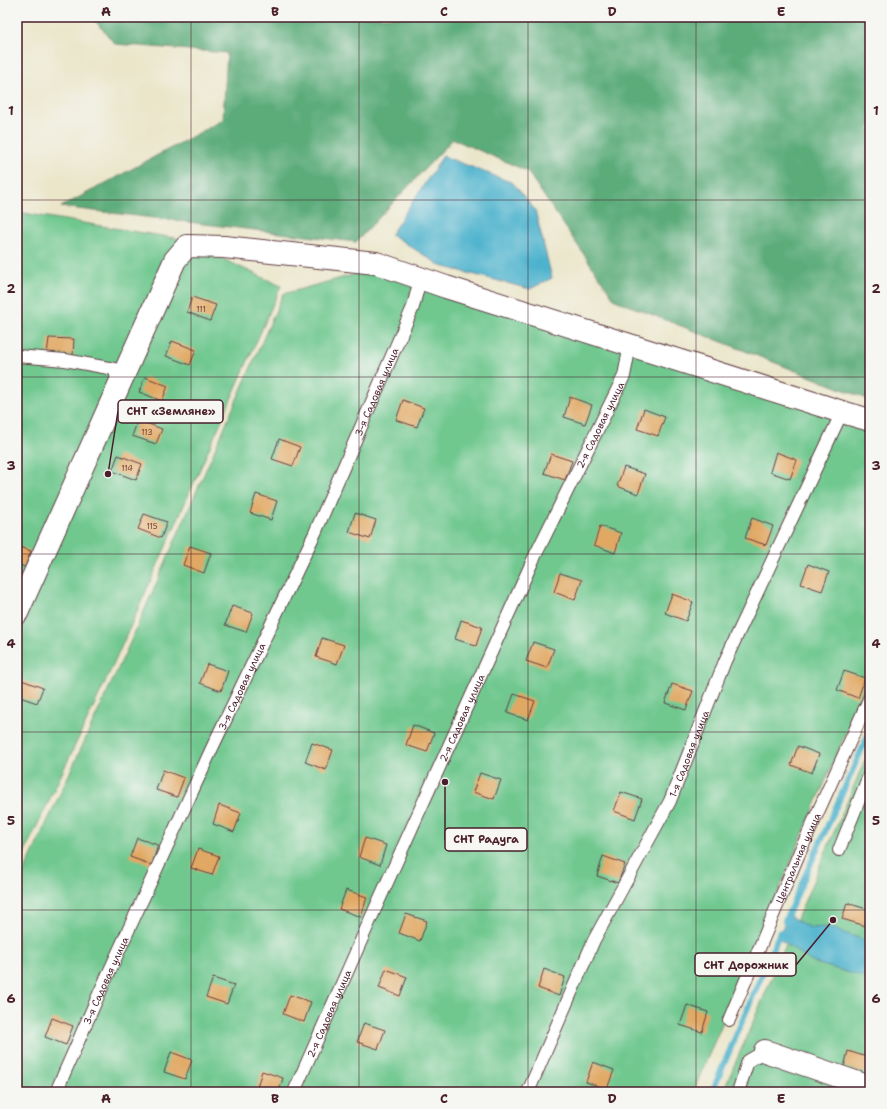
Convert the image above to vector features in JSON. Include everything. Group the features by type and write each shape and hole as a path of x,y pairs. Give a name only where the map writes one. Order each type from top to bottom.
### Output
{"street":[{"path":"17,613 175,260 187,246 224,247 376,263 630,345 870,420"},
{"path":"765,1051 870,1087"}],"lane":[{"name":"3-я Садовая улица","path":"56,1092 99,994 213,746 315,533 413,307 420,278"},
{"name":"2-я Садовая улица","path":"294,1092 533,560 624,376 630,345"},
{"path":"17,356 65,360 114,369 119,383"},
{"name":"1-я Садовая улица","path":"528,1092 594,940 670,801 725,661 842,412"},
{"name":"Центральная улица","path":"729,1020 798,856 870,697"},
{"path":"839,850 870,773"},
{"path":"738,1092 748,1061 765,1051"}],"green space":[{"path":"92,17 870,17 870,400 615,300 527,171 453,139 356,242 61,207 223,120 227,53 115,44"},
{"path":"17,212 180,239 281,286 115,661 17,868"},
{"path":"371,270 870,425 870,676 693,1092 17,1092 17,887 135,632 283,294"},
{"path":"870,748 870,1092 723,1092"}],"water":[{"path":"443,156 513,183 535,210 552,278 530,289 441,266 391,234"},
{"path":"788,915 810,928 828,927 870,942 870,977 864,977 812,962 778,938"}],"building":[{"path":"192,297 216,305 210,321 187,312"},
{"path":"49,338 74,339 73,356 47,354"},
{"path":"172,341 196,350 190,365 166,356"},
{"path":"145,377 168,386 162,401 139,392"},
{"path":"570,397 592,405 585,424 564,417"},
{"path":"403,400 424,408 417,427 396,420"},
{"path":"644,409 665,417 658,436 637,429"},
{"path":"138,420 162,429 156,444 132,436"},
{"path":"279,439 300,447 293,466 272,459"},
{"path":"776,452 797,460 790,479 770,472"},
{"path":"551,454 572,461 565,480 544,473"},
{"path":"118,455 142,464 136,480 112,471"},
{"path":"624,467 645,474 638,494 617,486"},
{"path":"256,494 277,501 271,520 250,513"},
{"path":"355,513 376,520 370,539 349,532"},
{"path":"144,514 167,522 161,538 138,529"},
{"path":"752,518 773,526 766,545 745,538"},
{"path":"600,526 621,533 615,553 594,545"},
{"path":"17,546 31,551 25,567 17,564"},
{"path":"190,546 211,553 204,573 183,565"},
{"path":"808,564 829,572 822,591 801,584"},
{"path":"560,573 582,580 575,600 554,592"},
{"path":"672,594 693,602 686,621 665,613"},
{"path":"232,606 253,613 246,632 225,625"},
{"path":"461,620 482,627 476,646 455,639"},
{"path":"322,638 344,645 337,664 316,657"},
{"path":"533,642 554,649 547,668 526,661"},
{"path":"207,664 228,671 221,691 200,683"},
{"path":"844,671 865,678 858,698 837,690"},
{"path":"19,679 43,688 37,703 17,696 17,685"},
{"path":"672,684 693,691 686,710 665,703"},
{"path":"514,694 535,701 528,720 507,713"},
{"path":"413,725 434,733 427,752 406,745"},
{"path":"312,743 333,750 326,770 305,762"},
{"path":"798,746 819,754 812,773 791,765"},
{"path":"163,770 184,778 177,797 156,790"},
{"path":"480,773 501,780 494,799 473,792"},
{"path":"621,792 642,799 635,819 614,811"},
{"path":"219,805 241,813 234,832 213,824"},
{"path":"137,838 158,845 152,865 130,857"},
{"path":"365,838 386,845 380,865 359,857"},
{"path":"198,849 219,856 212,875 191,868"},
{"path":"603,856 625,864 618,883 597,876"},
{"path":"346,890 367,897 361,917 339,909"},
{"path":"847,903 870,910 866,926 842,919"},
{"path":"406,914 427,921 420,941 399,933"},
{"path":"386,969 407,977 400,996 379,988"},
{"path":"544,969 565,977 559,996 538,988"},
{"path":"213,978 234,985 227,1004 206,997"},
{"path":"290,995 311,1002 304,1022 283,1014"},
{"path":"687,1005 708,1012 702,1032 680,1025"},
{"path":"52,1018 73,1026 66,1045 45,1037"},
{"path":"364,1023 385,1030 378,1049 357,1042"},
{"path":"848,1051 870,1058 868,1074 844,1067"},
{"path":"171,1052 192,1060 185,1079 164,1072"},
{"path":"593,1062 614,1070 607,1089 586,1082"},
{"path":"262,1071 283,1078 279,1092 261,1092 256,1090"}],"waterway":[{"path":"785,921 870,731"},
{"path":"712,1092 780,932"}],"place":[{"name":"СНТ «Земляне»","path":"108,474"},
{"name":"СНТ Радуга","path":"445,782"},
{"name":"СНТ Дорожник","path":"833,920"}]}
